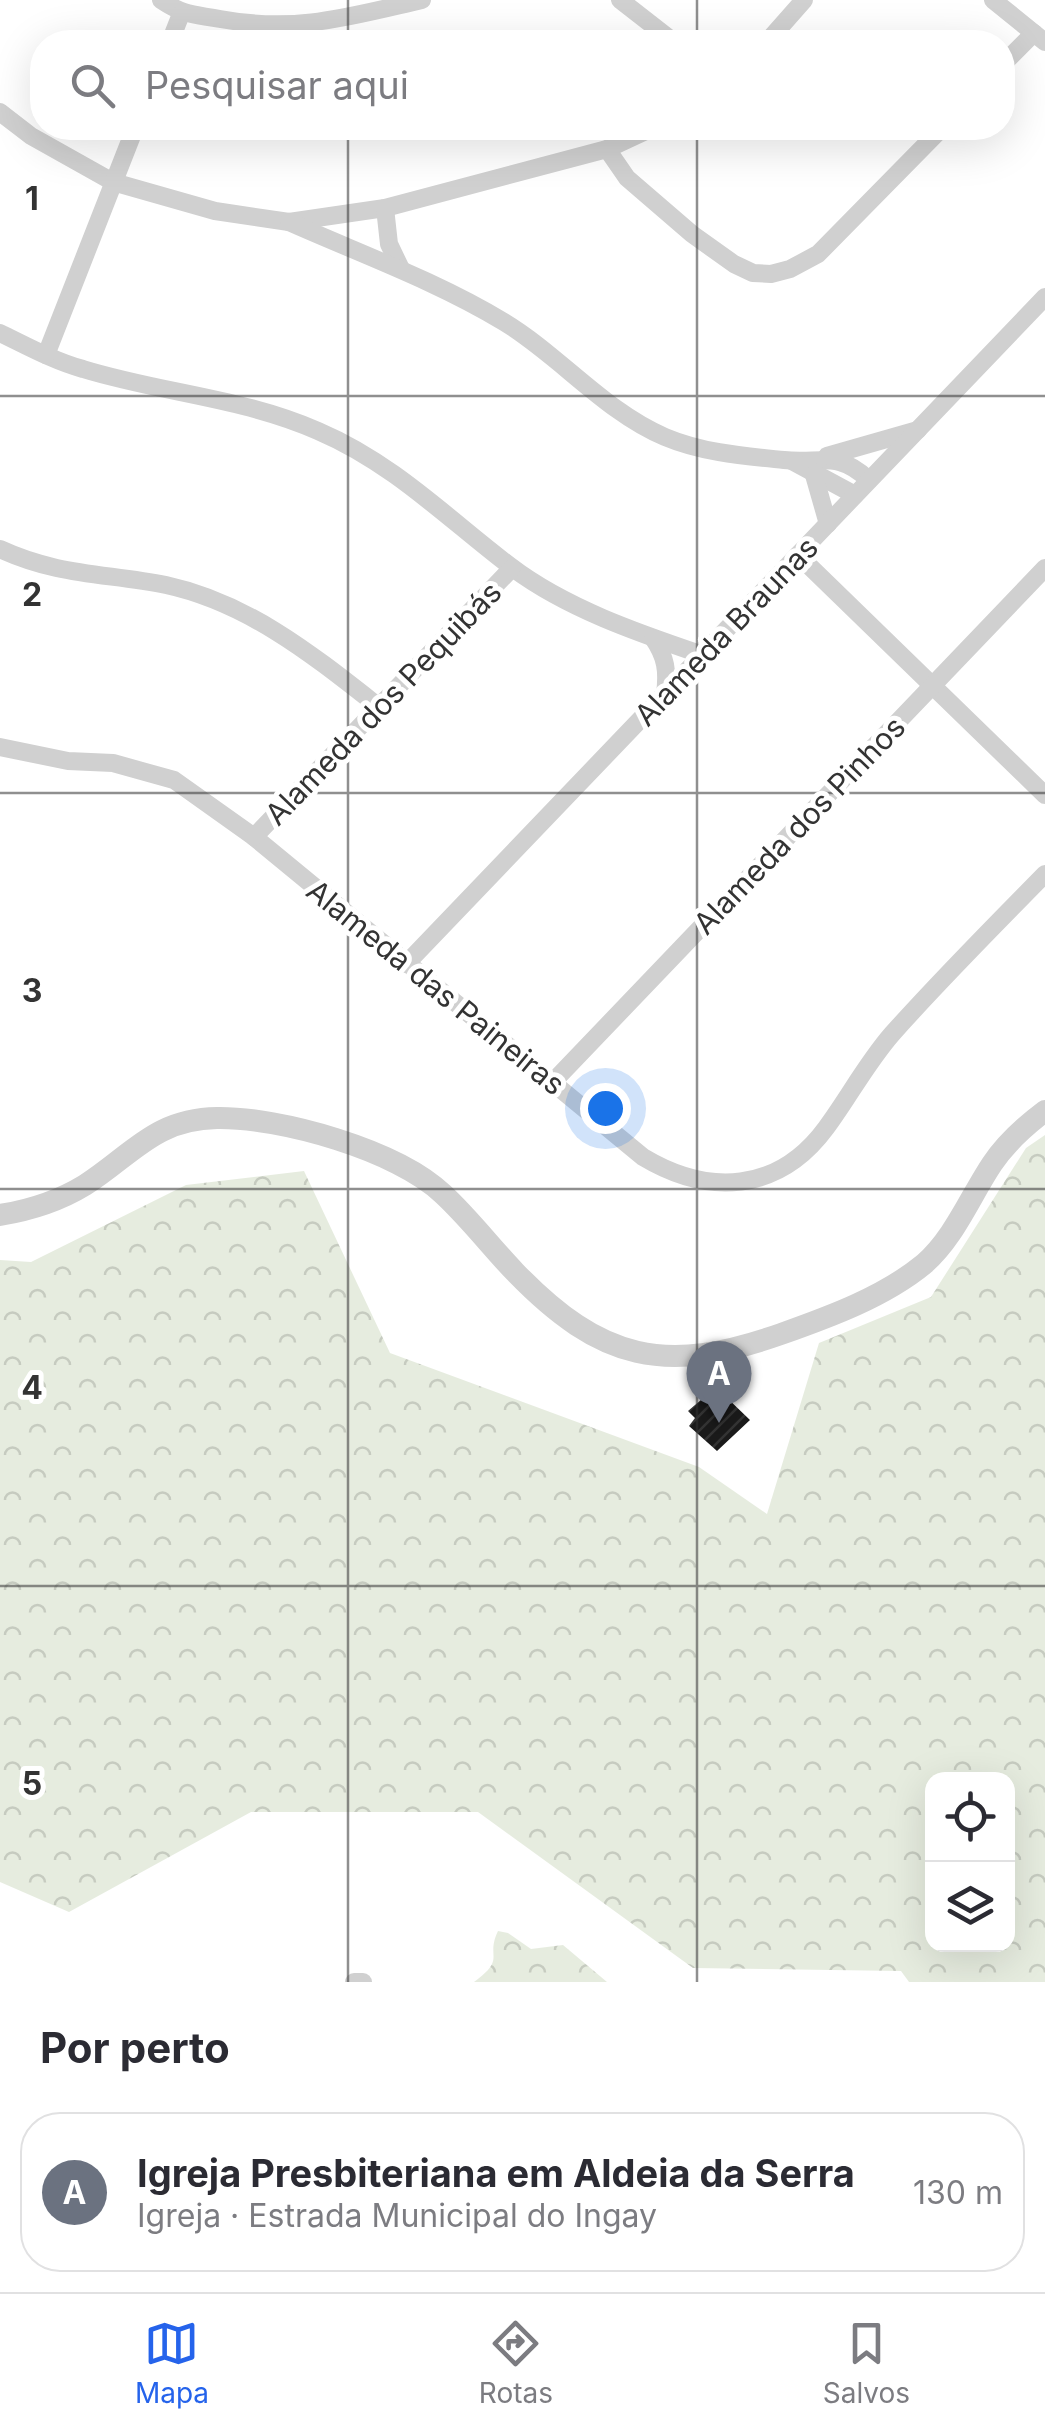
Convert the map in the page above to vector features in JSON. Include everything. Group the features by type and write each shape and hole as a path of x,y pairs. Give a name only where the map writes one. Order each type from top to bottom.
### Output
{"street":[{"path":"161,0 181,14 276,27 422,0"},
{"path":"620,0 659,30"},
{"path":"778,30 804,0"},
{"path":"993,0 1039,37 1015,55"},
{"path":"175,30 181,14"},
{"path":"0,112 30,134"},
{"path":"39,140 113,182 215,211 289,222 401,270 505,322 636,421 664,437 732,455 818,466 848,464 869,480"},
{"path":"46,355 130,140"},
{"path":"289,222 385,208 607,150 627,140"},
{"path":"607,150 628,178 692,234 734,264 753,273 770,274 790,269 818,254 930,140"},
{"path":"385,208 388,244 401,270"},
{"path":"351,214 348,232 360,253"},
{"name":"Alameda Braunas","path":"406,964 1045,297"},
{"path":"0,333 82,369 226,402 316,430 394,473 435,502 512,568 574,603 653,638 703,654"},
{"path":"818,466 918,430"},
{"path":"818,466 855,495"},
{"path":"818,466 828,524"},
{"path":"0,549 67,572 166,586 226,604 296,642 378,708"},
{"path":"798,555 1045,795"},
{"name":"Alameda dos Pequibás","path":"254,837 512,568"},
{"name":"Alameda dos Pinhos","path":"552,1083 1045,568"},
{"path":"653,638 664,654 664,694"},
{"name":"Alameda das Paineiras","path":"0,746 68,762 113,763 174,780 254,837 643,1157 685,1178 735,1184 782,1168 806,1150 825,1129 871,1058 1045,874"},
{"path":"0,1214 56,1201 157,1132 180,1121 238,1120 336,1138 410,1170 442,1192 546,1303 578,1327 608,1344 637,1353 689,1357 755,1343 809,1324 872,1296 923,1265 942,1244 994,1162 1013,1138 1045,1110"},
{"path":"354,1982 363,1982"}],"green space":[{"path":"1045,1135 1045,1982 909,1982 901,1971 693,1968 478,1812 251,1812 69,1912 0,1882 0,1260 31,1262 186,1185 304,1171 390,1353 699,1467 767,1514 819,1343 931,1297 1026,1148"},
{"path":"498,1931 508,1933 531,1949 563,1945 607,1982 474,1982 493,1962"}],"building":[{"path":"709,1393 714,1400 723,1394 750,1420 717,1451 689,1426 695,1418 688,1411"}],"place":[{"name":"Igreja Presbiteriana em Aldeia da Serra","path":"719,1423"}]}
